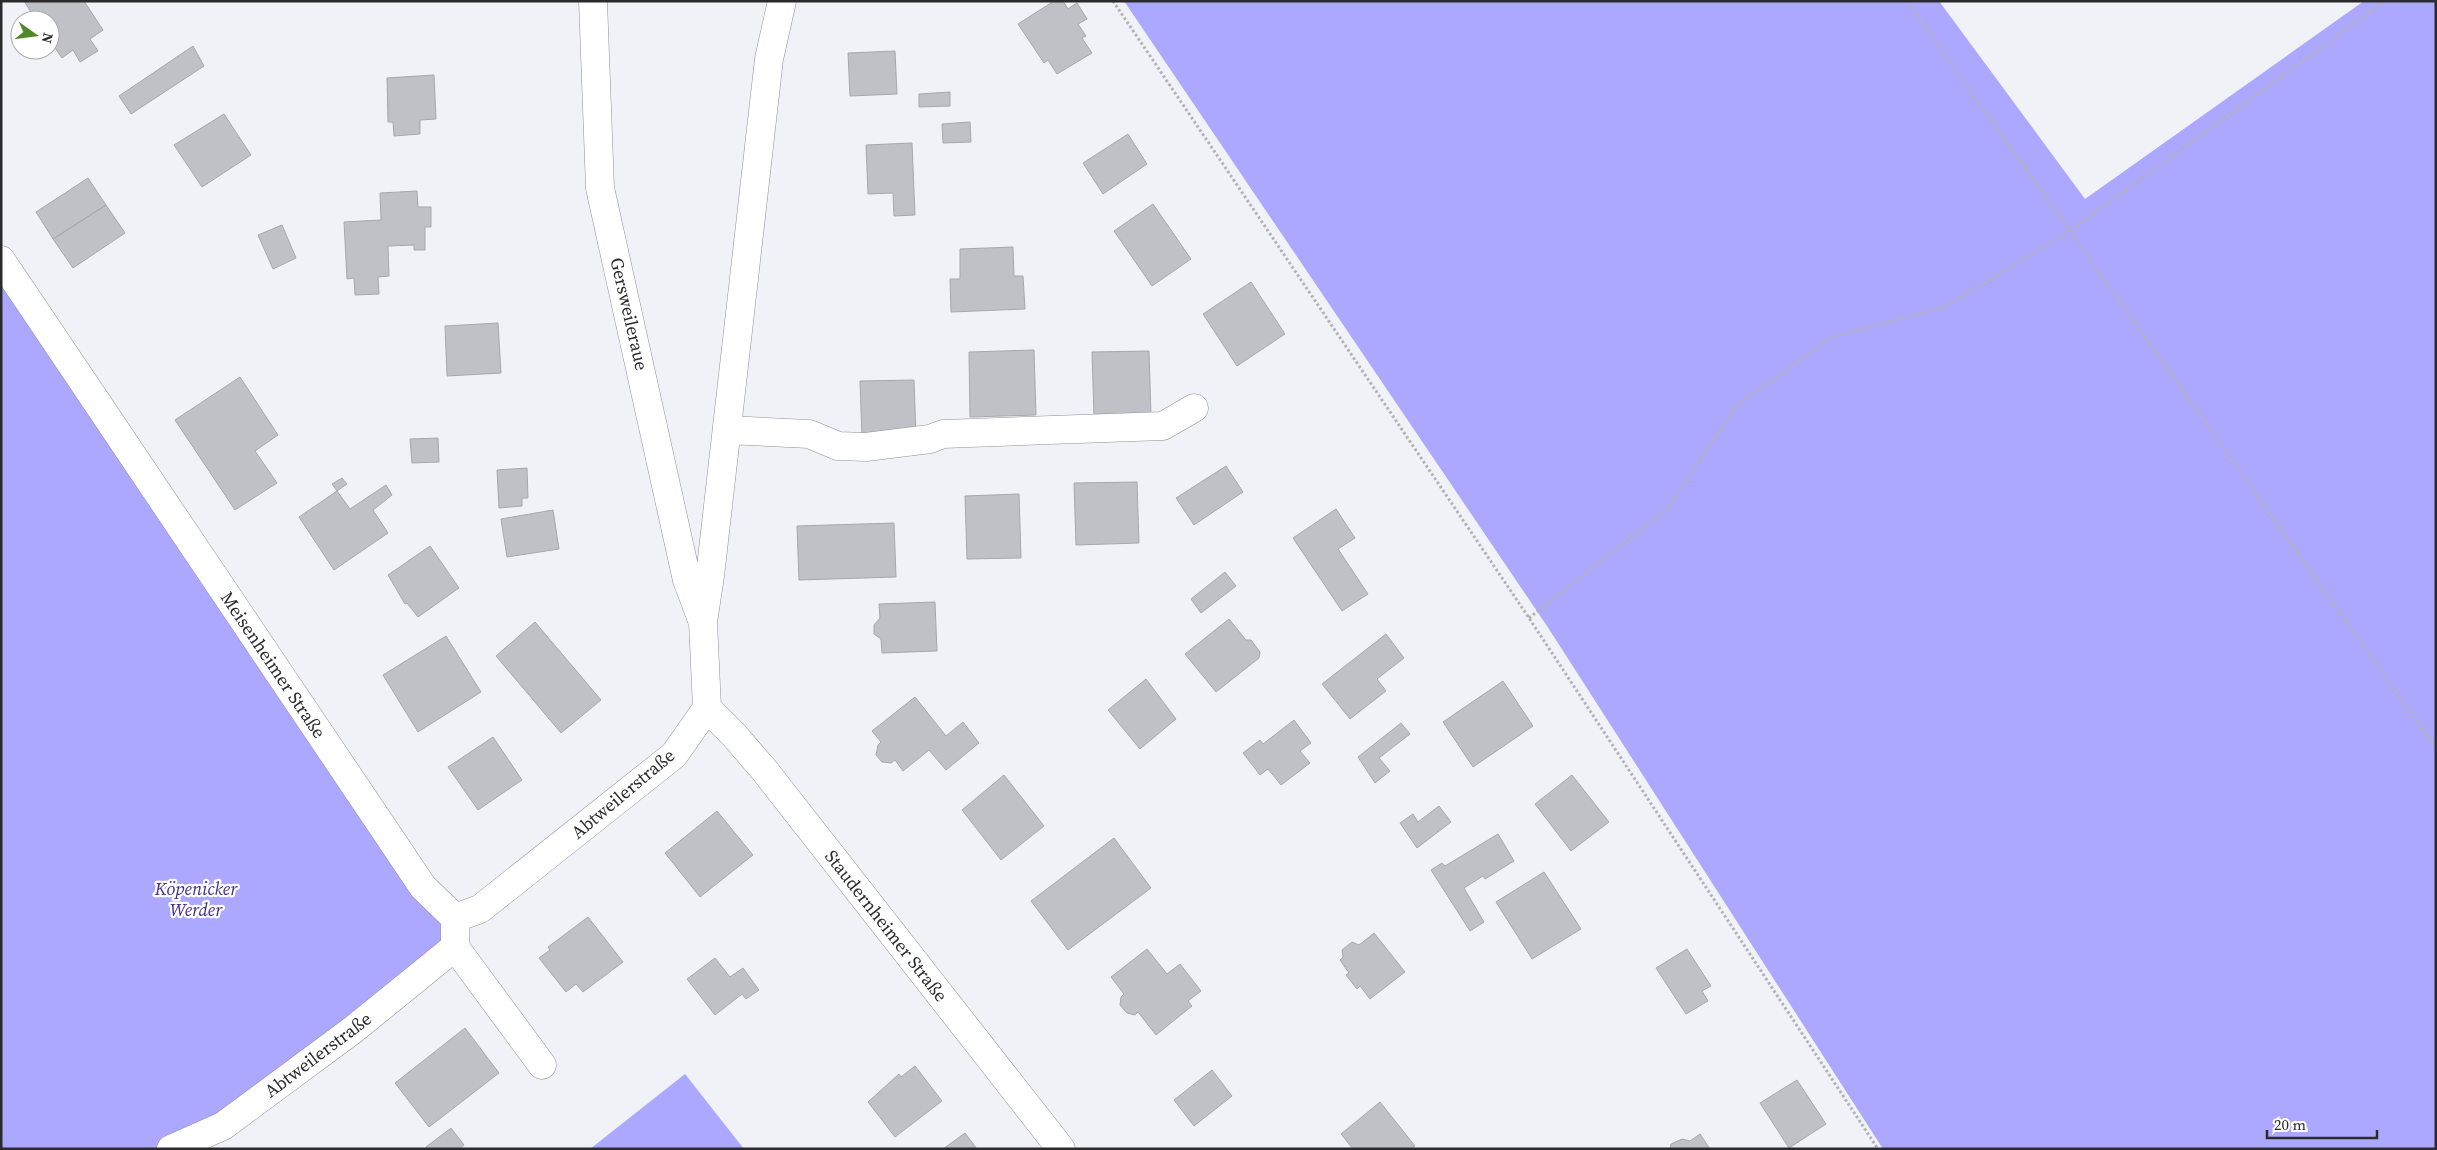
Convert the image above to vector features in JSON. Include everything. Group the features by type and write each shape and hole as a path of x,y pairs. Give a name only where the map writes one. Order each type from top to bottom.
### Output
{"street":[{"name":"Gersweileraue","path":"593,1 600,188 687,580 703,622"},
{"name":"Gersweileraue","path":"706,708 703,622 710,576 769,58 782,1"},
{"name":"Meisenheimer Straße","path":"1,260 423,887 455,918"},
{"path":"727,430 809,434 838,446 866,447 930,439 943,434 1163,426 1194,408"},
{"name":"Abtweilerstraße","path":"455,918 480,909 674,755 706,708"},
{"name":"Staudernheimer Straße","path":"706,708 734,735 765,771 1061,1149"},
{"path":"455,918 455,947 542,1065"},
{"name":"Abtweilerstraße","path":"171,1149 223,1126 354,1029 455,947"}],"path":[{"path":"1113,1 1529,618 1878,1149"},
{"path":"1907,1 2436,748"},
{"path":"1529,618 1667,509 1737,405 1832,338 1944,308 2070,231 2385,1"}],"green space":[{"path":"1124,1 1939,1 2085,199 2364,1 2436,1 2436,1149 1883,1149 1547,626"},
{"name":"Köpenicker Werder","path":"1,260 423,887 455,947 170,1149 1,1149"},
{"path":"685,1074 744,1149 590,1149"}],"building":[{"path":"24,1 84,1 103,30 90,39 98,51 80,62 73,50 62,58 60,55 60,10 30,10"},
{"path":"1054,1 1063,1 1068,9 1077,3 1087,19 1078,24 1086,36 1082,38 1092,53 1057,74 1048,60 1044,63 1018,24"},
{"path":"193,46 204,66 131,114 119,96"},
{"path":"895,51 897,94 850,96 848,53"},
{"path":"434,75 436,119 420,120 420,134 394,136 393,122 388,122 387,78"},
{"path":"950,92 950,106 919,107 919,94"},
{"path":"224,114 251,155 202,187 174,145"},
{"path":"970,122 971,142 943,143 942,124"},
{"path":"1128,134 1147,164 1103,194 1083,163"},
{"path":"912,143 915,215 894,216 893,193 868,194 866,145"},
{"path":"88,178 106,205 53,239 36,212"},
{"path":"417,191 418,207 431,207 431,227 425,227 425,250 414,250 414,245 388,246 389,276 378,277 379,294 355,295 354,278 347,279 344,222 381,220 380,193"},
{"path":"1153,204 1191,259 1152,286 1114,231"},
{"path":"106,205 125,233 73,268 53,239"},
{"path":"282,225 296,258 273,269 258,235"},
{"path":"1013,247 1014,276 1023,276 1025,309 951,312 950,279 960,279 960,249"},
{"path":"1251,282 1285,334 1237,366 1203,314"},
{"path":"498,323 501,373 447,376 445,326"},
{"path":"1034,350 1036,415 970,417 969,352"},
{"path":"1149,351 1151,416 1094,418 1092,352"},
{"path":"240,377 278,435 255,451 277,483 235,510 175,420"},
{"path":"914,380 916,436 862,438 860,381"},
{"path":"438,438 439,462 412,463 410,439"},
{"path":"1226,466 1243,492 1194,525 1176,498"},
{"path":"527,468 528,498 522,498 522,506 499,508 497,470"},
{"path":"342,478 347,484 337,491 332,484"},
{"path":"1137,482 1139,543 1076,545 1074,483"},
{"path":"386,485 392,495 373,510 388,533 334,570 299,517 337,491 350,509"},
{"path":"1019,494 1021,558 967,559 965,496"},
{"path":"1336,509 1355,538 1338,549 1368,594 1342,611 1293,538"},
{"path":"553,510 559,549 507,557 501,519"},
{"path":"894,523 896,577 799,580 797,526"},
{"path":"430,546 459,588 418,617 407,603 405,604 388,575"},
{"path":"1225,572 1236,586 1201,613 1191,599"},
{"path":"935,602 937,651 882,653 881,639 874,634 874,625 880,618 879,604"},
{"path":"1229,619 1246,640 1251,640 1260,652 1259,658 1216,692 1185,654"},
{"path":"535,622 601,700 561,733 496,656"},
{"path":"1386,634 1404,658 1377,679 1386,691 1350,719 1322,684"},
{"path":"446,636 481,692 418,732 383,675"},
{"path":"1146,679 1176,719 1140,749 1108,710"},
{"path":"1503,681 1533,726 1473,767 1443,722"},
{"path":"915,697 946,736 963,722 979,743 946,770 929,750 903,771 895,760 891,763 882,762 876,755 878,745 881,742 872,731"},
{"path":"1294,720 1311,743 1300,751 1310,763 1281,785 1268,769 1260,775 1243,753 1260,740 1263,744"},
{"path":"1401,723 1410,734 1379,758 1390,771 1375,783 1358,757"},
{"path":"493,737 522,780 478,810 448,767"},
{"path":"1004,775 1044,826 1001,860 962,810"},
{"path":"1572,775 1609,822 1571,851 1535,804"},
{"path":"1439,806 1451,822 1417,848 1400,823 1413,814 1418,822"},
{"path":"717,811 753,855 700,897 665,853"},
{"path":"1498,834 1514,861 1485,879 1483,876 1464,888 1484,922 1470,931 1431,870 1442,863 1445,866"},
{"path":"1114,838 1151,888 1068,950 1031,901"},
{"path":"1544,872 1581,929 1532,959 1496,902"},
{"path":"588,917 623,962 583,992 576,984 566,992 539,958 550,950 548,947"},
{"path":"1374,933 1405,972 1370,999 1360,986 1357,989 1346,975 1349,973 1340,960 1343,957 1342,950 1352,942 1359,945"},
{"path":"1147,949 1167,974 1180,964 1201,991 1188,1001 1192,1006 1156,1035 1138,1012 1135,1015 1127,1013 1120,1005 1121,997 1124,994 1111,977"},
{"path":"1687,949 1711,986 1702,991 1708,1001 1686,1014 1656,968"},
{"path":"715,958 730,977 743,968 759,990 746,999 742,994 715,1015 687,979"},
{"path":"465,1028 499,1073 429,1127 395,1083"},
{"path":"915,1066 942,1101 895,1137 868,1102 899,1074 901,1077"},
{"path":"1212,1070 1232,1096 1194,1126 1174,1100"},
{"path":"1797,1080 1826,1124 1789,1148 1760,1103"},
{"path":"1380,1102 1415,1146 1411,1149 1353,1149 1341,1134"},
{"path":"451,1128 464,1145 459,1149 428,1149 426,1147"},
{"path":"965,1133 977,1149 943,1149"},
{"path":"1700,1134 1710,1149 1670,1149 1671,1144 1682,1139 1690,1141"}]}
